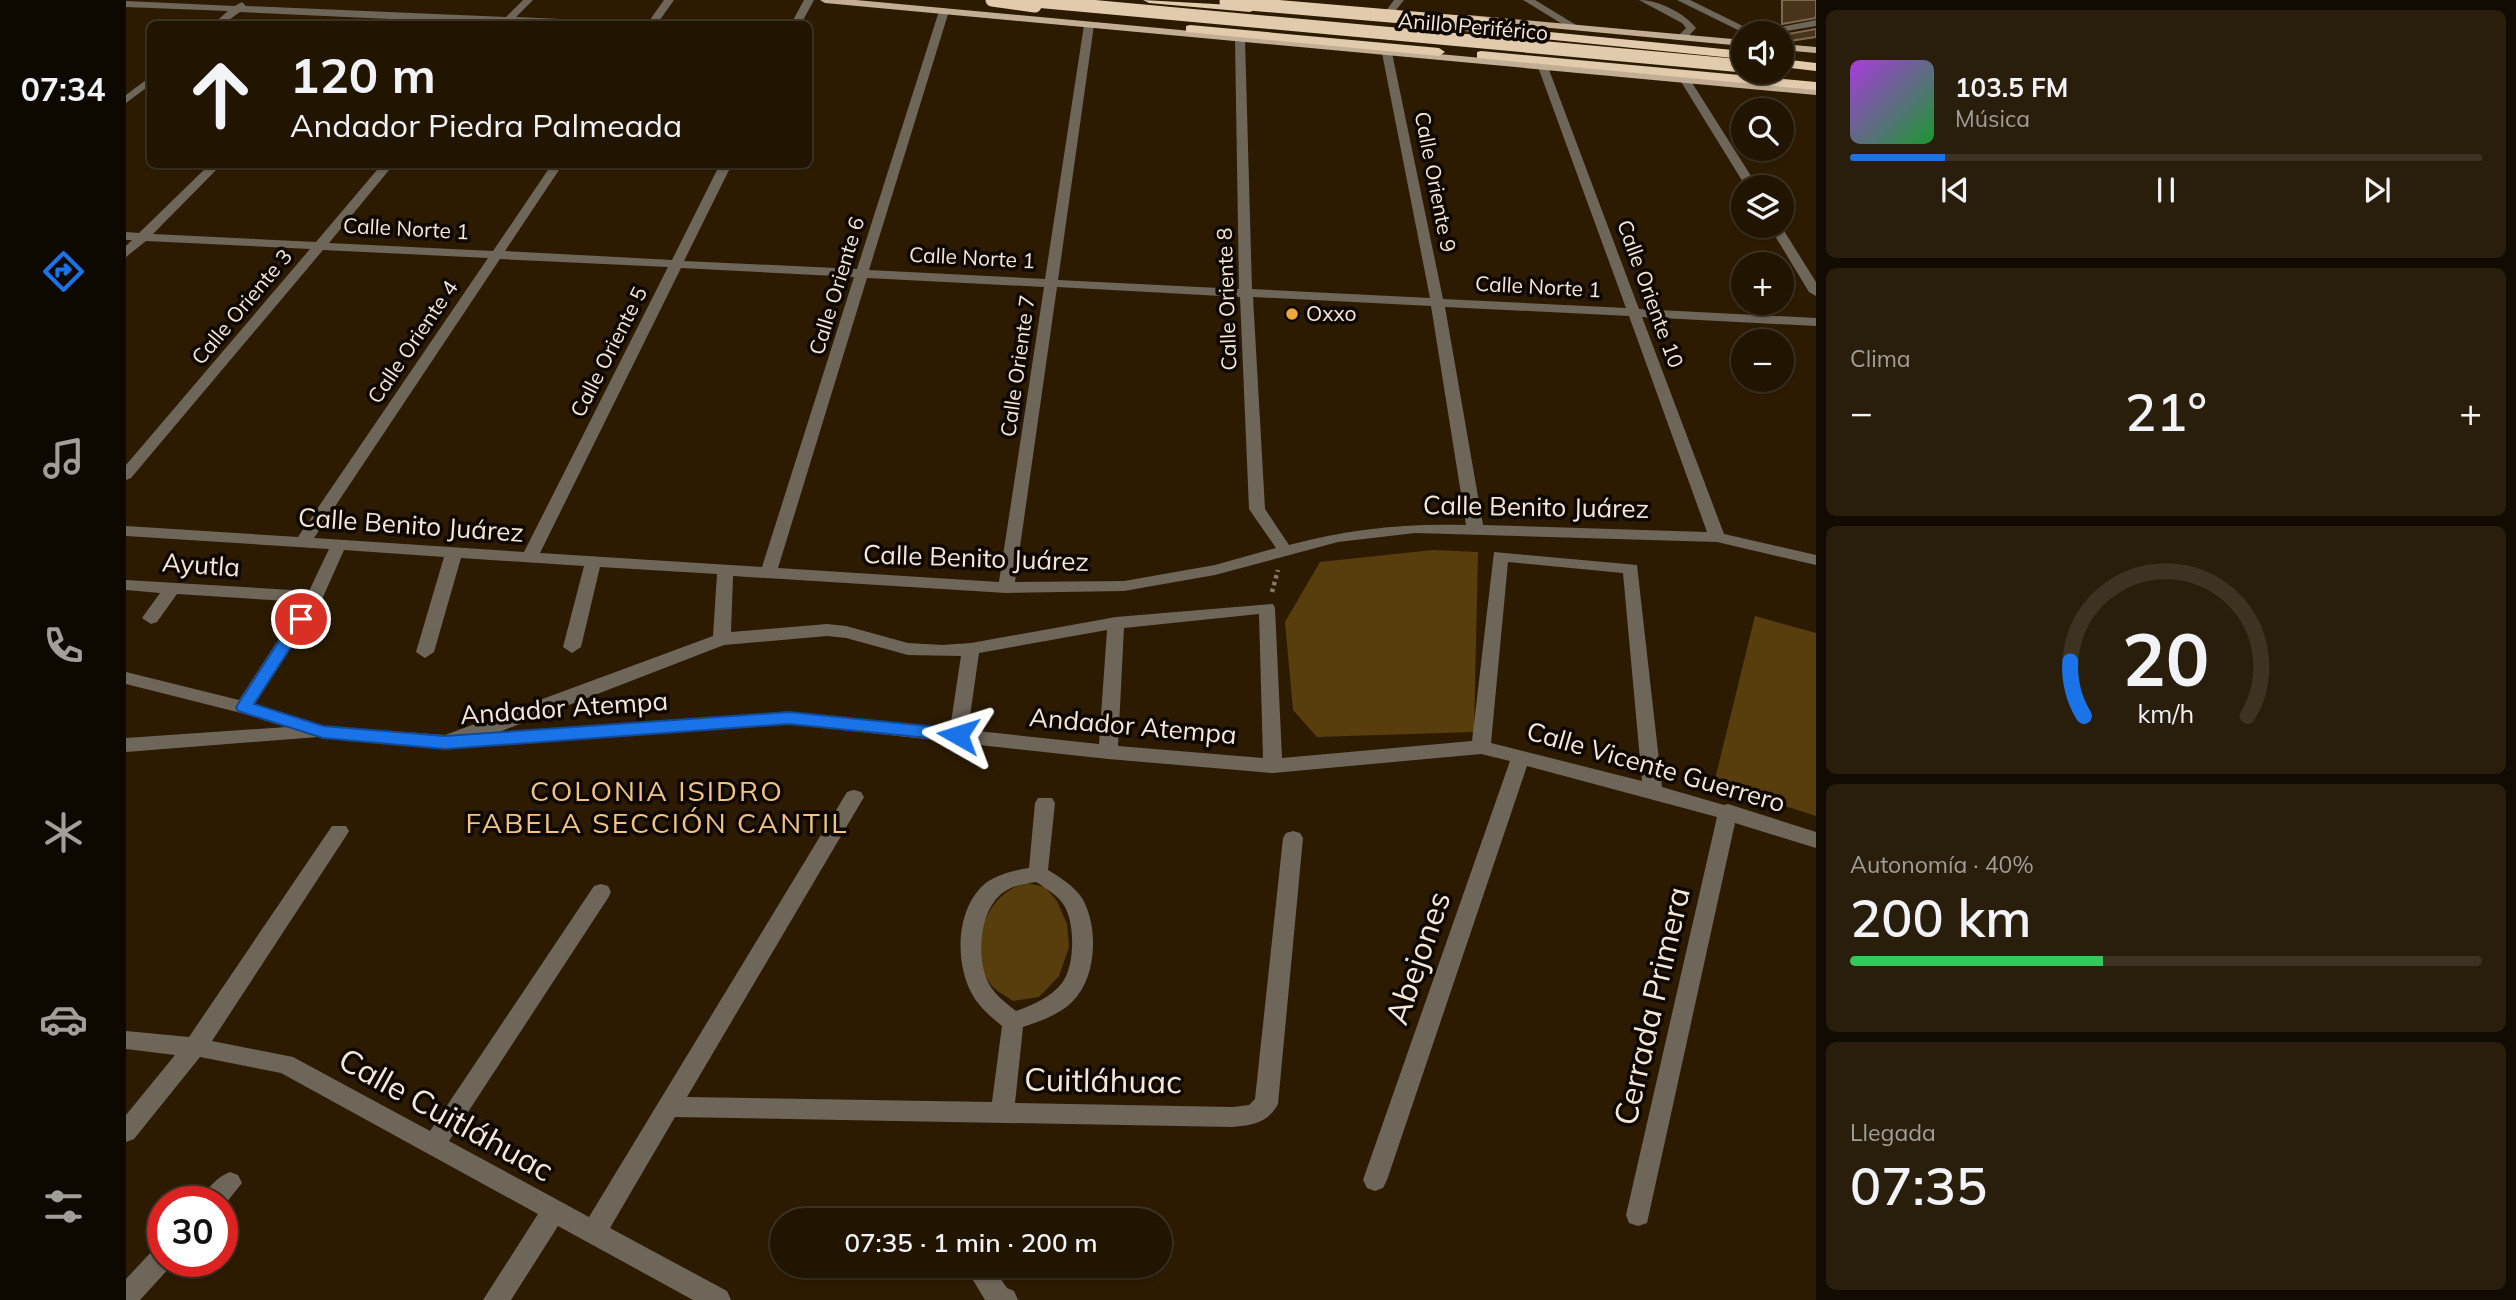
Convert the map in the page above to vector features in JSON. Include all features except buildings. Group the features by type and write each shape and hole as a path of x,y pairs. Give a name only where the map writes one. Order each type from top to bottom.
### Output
{"highway":[{"name":"Anillo Periférico","path":"991,0 1731,67"},
{"path":"991,0 1190,29 1816,86"},
{"path":"1024,0 1731,67"},
{"path":"1070,0 1731,56"},
{"name":"Anillo Periférico","path":"1149,0 1731,56"},
{"path":"1173,0 1731,44"},
{"path":"1287,12 1459,18"},
{"path":"1794,49 1816,51"},
{"path":"1794,62 1816,64"},
{"path":"1794,72 1816,75"},
{"path":"1794,74 1816,75"}],"main road":[{"path":"825,0 1816,92"},
{"path":"1260,0 1731,44"}],"street":[{"path":"222,21 247,0"},
{"path":"364,21 384,0"},
{"path":"507,21 528,0"},
{"path":"654,21 669,0"},
{"path":"798,21 809,0"},
{"path":"1390,12 1399,0"},
{"path":"1528,0 1576,28"},
{"path":"1682,0 1731,24"},
{"path":"1650,1 1685,21 1692,28"},
{"path":"126,4 489,21"},
{"name":"Calle Oriente 6","path":"768,573 944,11"},
{"path":"1794,27 1816,23"},
{"name":"Calle Oriente 7","path":"1006,588 1089,25"},
{"path":"1681,38 1692,28 1731,26"},
{"name":"Calle Oriente 8","path":"1240,39 1246,292 1257,509 1284,550"},
{"name":"Calle Oriente 9","path":"1387,52 1437,302 1475,528"},
{"name":"Calle Oriente 10","path":"1543,67 1717,537"},
{"path":"1685,80 1744,175"},
{"path":"126,100 147,82"},
{"path":"126,253 213,168"},
{"name":"Calle Oriente 3","path":"126,475 385,168"},
{"name":"Calle Oriente 4","path":"303,542 555,168"},
{"name":"Calle Oriente 5","path":"530,557 724,168"},
{"name":"Calle Norte 1","path":"126,236 1816,322"},
{"path":"1782,238 1816,292"},
{"name":"Calle Benito Juárez","path":"126,531 1006,588 1124,586 1215,570 1337,537 1415,528 1717,537 1816,560"},
{"path":"244,707 316,597 339,544"},
{"path":"425,652 454,552"},
{"path":"1481,747 1500,556 1631,569 1653,791"},
{"path":"572,647 593,562"},
{"path":"722,639 724,570"},
{"name":"Ayutla","path":"126,584 316,597"},
{"path":"151,618 172,588"},
{"path":"445,743 722,639 827,630 846,632 908,649 971,649 1116,623 1267,608 1273,766"},
{"path":"1108,752 1116,623"},
{"path":"958,735 971,649"},
{"path":"126,678 244,707 323,732"},
{"name":"Andador Atempa","path":"323,732 445,743 789,718 1108,752 1273,766 1481,747"},
{"path":"126,745 323,732"},
{"name":"Calle Vicente Guerrero","path":"1481,747 1728,811 1816,840"},
{"name":"Abejones","path":"1375,1180 1521,756"},
{"path":"593,1233 854,797"},
{"path":"1038,874 1045,803"},
{"name":"Cerrada Primera","path":"1638,1215 1728,811"},
{"path":"126,1132 195,1047 339,831"},
{"name":"Cuitláhuac","path":"668,1107 1233,1117 1255,1114 1266,1104 1293,838"},
{"path":"1038,874 1061,886 1077,906 1083,927 1080,968 1070,989 1049,1007 1013,1022 990,1004 976,982 971,959 973,930 979,909 991,891 1011,878 1038,874"},
{"path":"433,1146 601,892"},
{"path":"1002,1113 1013,1022"},
{"name":"Calle Cuitláhuac","path":"126,1040 195,1047 285,1063 718,1300"},
{"path":"227,1186 230,1183"},
{"path":"496,1300 553,1212"},
{"path":"126,1297 147,1274"},
{"path":"985,1278 998,1297 1005,1300"}],"path":[{"path":"1267,608 1284,550"}],"shaded area":[{"path":"1433,550 1478,552 1474,732 1317,737 1293,710 1285,622 1320,562"},
{"path":"1755,616 1816,633 1816,816 1714,783"},
{"path":"1027,883 1045,887 1057,901 1067,924 1069,947 1059,976 1039,997 1013,1001 991,985 980,955 980,939 984,924 1000,898 1012,888"}],"place":[{"name":"Oxxo","path":"1292,314"}],"district":[{"name":"COLONIA ISIDRO FABELA SECCIÓN CANTIL","path":"657,807"}],"route":[{"path":"301,619 244,707 323,732 445,743 789,718 958,735"}]}
